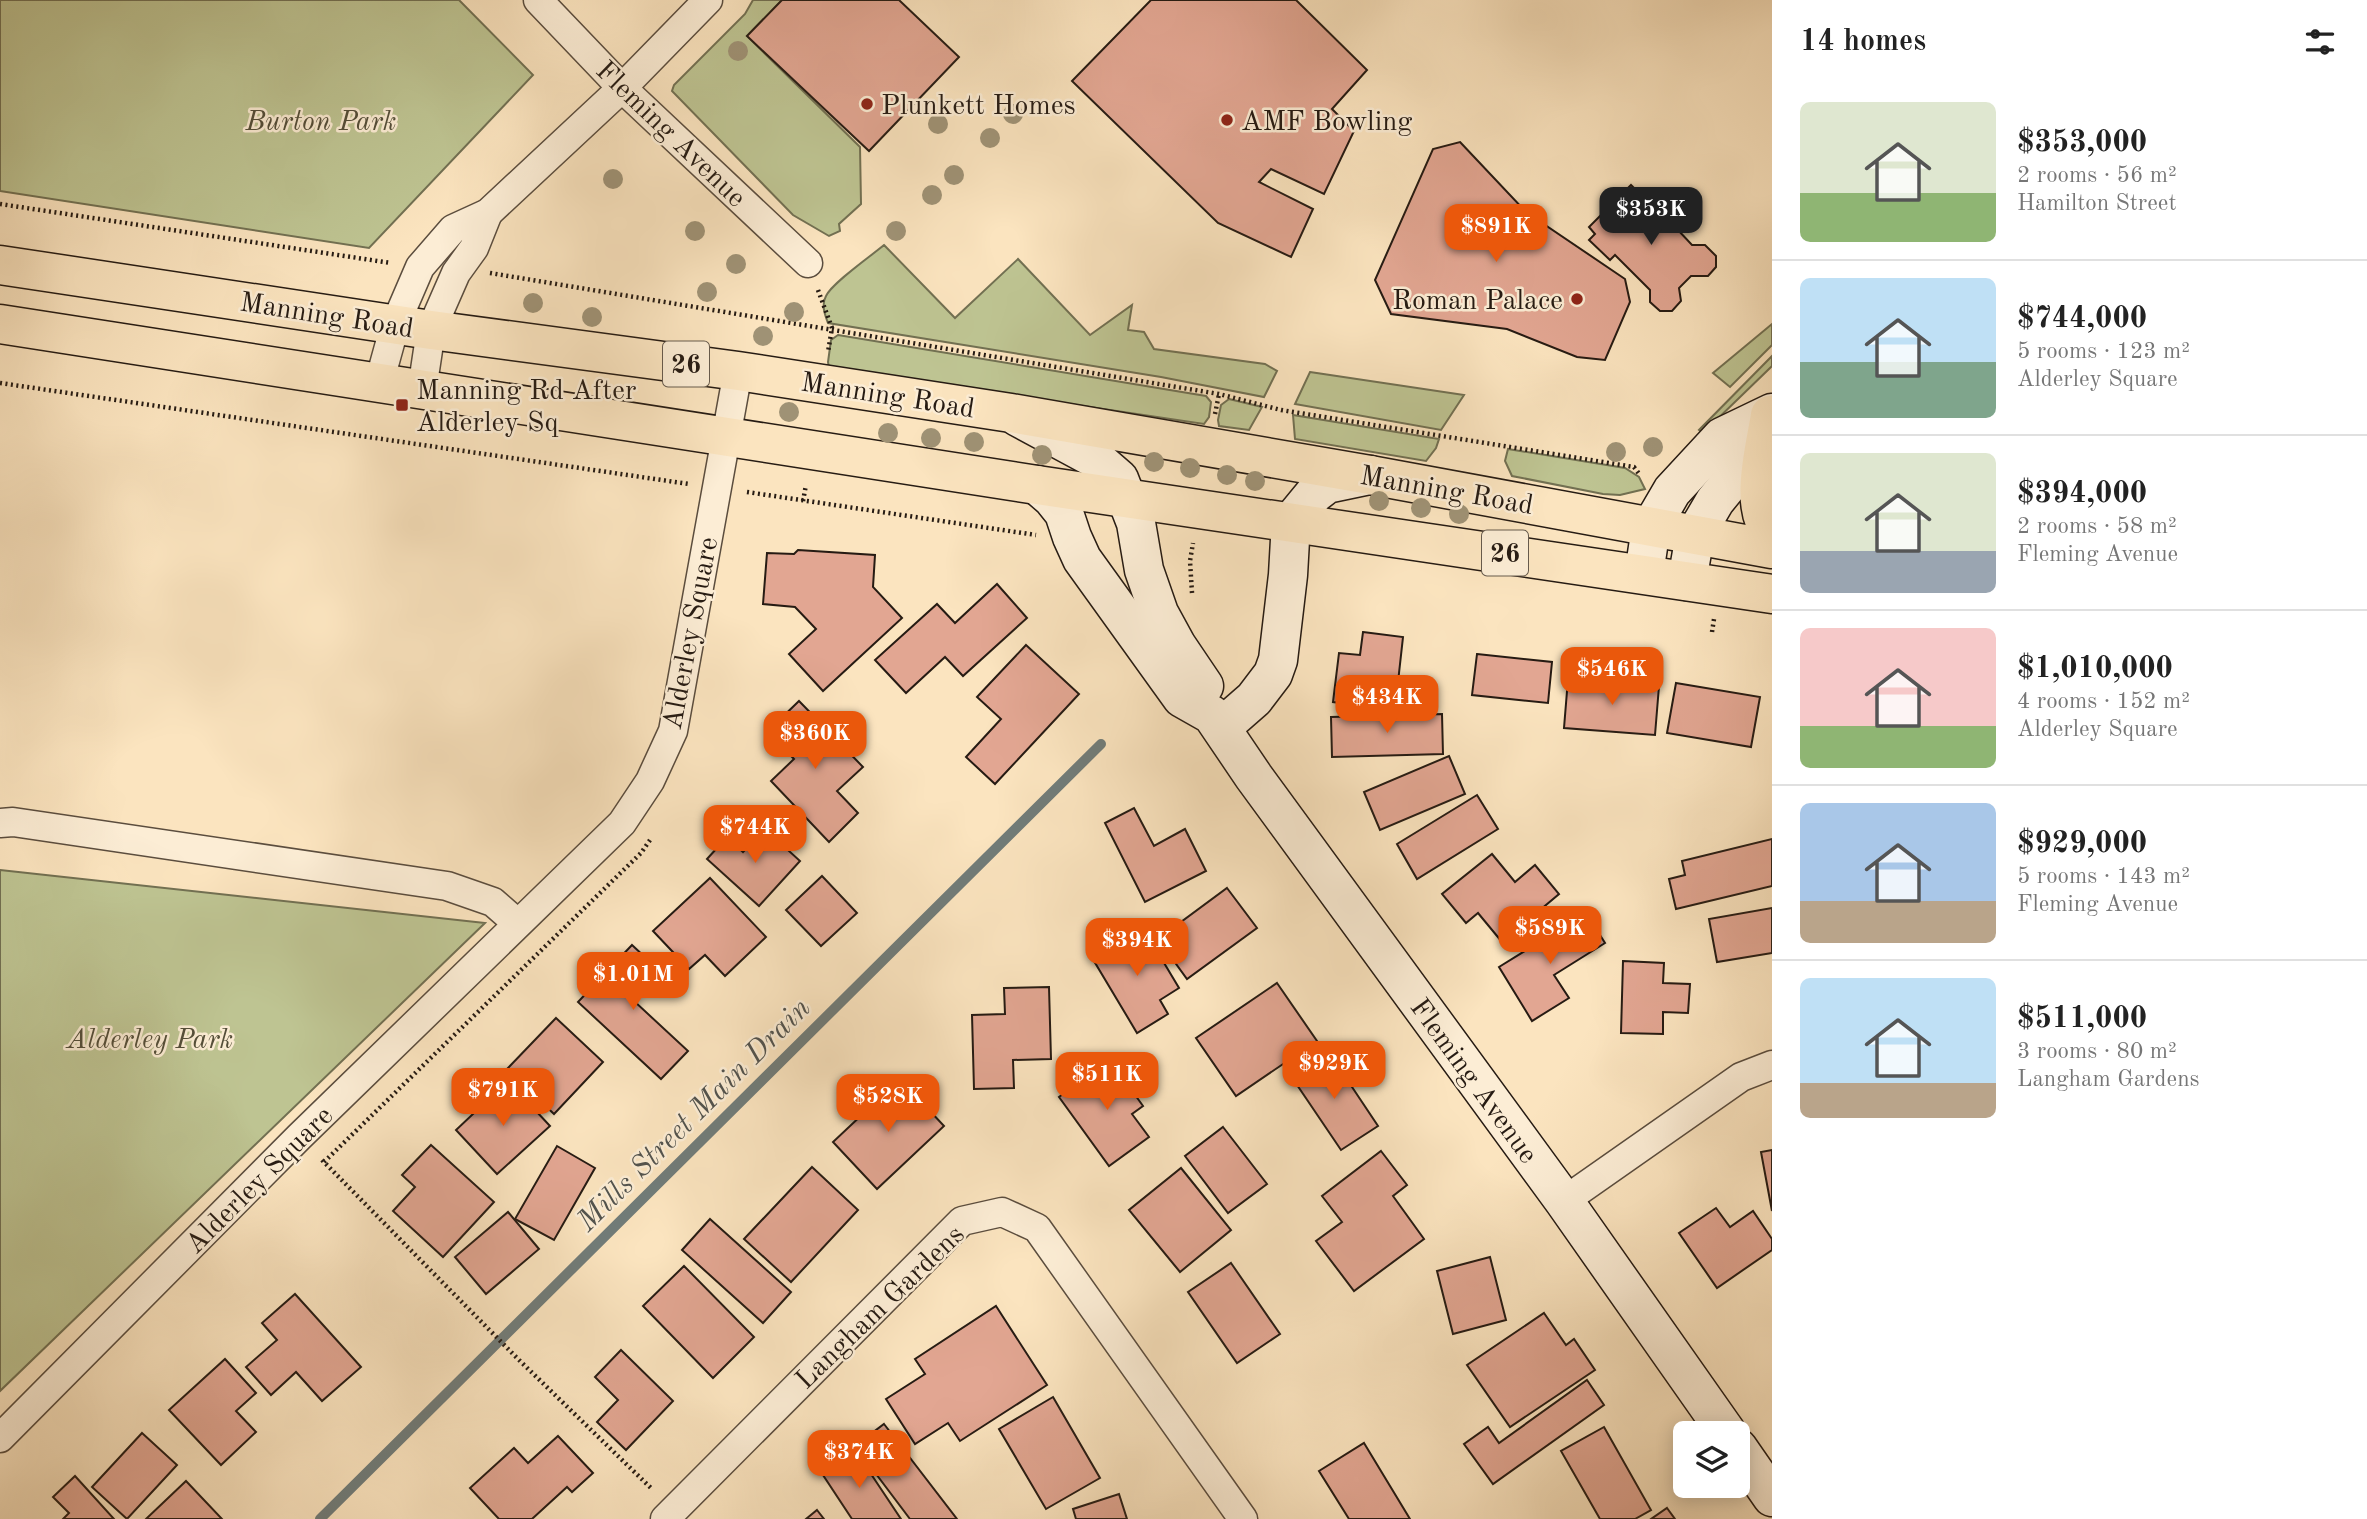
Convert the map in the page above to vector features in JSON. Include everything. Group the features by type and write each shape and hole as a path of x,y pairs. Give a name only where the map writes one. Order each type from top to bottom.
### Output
{"main road":[{"name":"Manning Road","path":"0,265 413,328 738,371 1011,413 1370,475 1772,549"},
{"name":"Manning Road","path":"0,324 1037,485 1772,594"},
{"path":"1771,414 1758,488 1765,526 1772,535"}],"street":[{"name":"Fleming Avenue","path":"538,0 622,88 808,263"},
{"path":"422,390 413,328 420,267 453,229 488,213 622,88 708,0"},
{"path":"379,383 413,328"},
{"name":"Alderley Square","path":"0,1438 299,1137 622,823 650,781 673,731 738,371"},
{"name":"Fleming Avenue","path":"1011,413 1096,459 1119,479 1136,523 1144,570 1159,613 1177,646 1204,684 1217,721 1254,777 1563,1201 1719,1421"},
{"path":"1644,574 1651,527 1672,491 1722,437 1771,414"},
{"path":"1687,581 1695,535 1715,501 1750,458 1771,414"},
{"path":"1217,721 1254,699 1273,674 1278,660 1291,522 1314,494 1327,484 1370,475"},
{"name":"Fleming Avenue","path":"1037,485 1064,513 1082,559 1182,698 1217,721"},
{"path":"0,823 13,822 447,886 493,902 517,923"},
{"path":"1563,1201 1741,1077 1772,1065"},
{"name":"Langham Gardens","path":"669,1515 962,1221 1002,1212 1037,1228 1242,1519"},
{"path":"1750,1465 1772,1497"}],"path":[{"path":"808,263 832,328 1219,394 1294,412 1634,467 1647,483"},
{"path":"0,383 1073,541"},
{"path":"299,1137 669,1515"}],"green space":[{"name":"Burton Park","path":"0,0 459,0 533,75 369,248 0,191"},
{"path":"753,0 782,0 747,36 860,147 861,204 839,224 840,231 829,236 793,215 672,91 674,85 745,14"},
{"path":"884,245 955,318 1018,259 1090,335 1132,305 1128,330 1144,332 1154,349 1265,364 1277,371 1264,397 1161,377 828,323 824,310 826,296 844,277"},
{"path":"1772,324 1772,345 1730,387 1713,373"},
{"path":"838,335 1206,396 1211,402 1209,417 1204,424 829,368 831,340"},
{"path":"1772,356 1772,366 1703,433 1699,430"},
{"path":"1310,372 1464,395 1441,430 1295,404"},
{"path":"1229,399 1262,407 1249,430 1219,426 1221,405"},
{"path":"1293,415 1439,439 1426,461 1295,439"},
{"path":"1508,449 1625,468 1639,477 1645,489 1620,495 1603,494 1512,476 1505,461"},
{"name":"Alderley Park","path":"0,870 485,923 0,1391"}],"building":[{"name":"Plunkett Homes","path":"782,0 899,0 959,57 869,151 747,36"},
{"name":"AMF Bowling","path":"1151,0 1296,0 1367,70 1332,109 1354,131 1324,194 1271,169 1259,182 1313,209 1291,257 1218,223 1072,81"},
{"path":"1460,142 1526,212 1625,279 1630,302 1605,360 1577,357 1507,329 1391,314 1375,280 1433,149"},
{"path":"1631,185 1639,193 1652,193 1663,200 1663,214 1692,245 1705,245 1716,256 1716,267 1708,276 1691,276 1679,288 1681,301 1672,311 1660,311 1650,302 1650,290 1615,255 1610,260 1589,240 1595,234 1589,227"},
{"path":"798,550 875,555 873,587 902,618 823,691 789,654 816,629 795,607 763,604 767,553 794,554"},
{"path":"997,584 1027,618 963,676 945,657 906,693 875,660 937,604 955,623"},
{"path":"1363,632 1403,637 1395,709 1333,702 1339,653 1360,655"},
{"path":"1026,645 1079,694 995,784 966,757 1001,719 977,697"},
{"path":"1477,654 1552,662 1548,703 1472,695"},
{"path":"1568,679 1659,686 1655,735 1564,728"},
{"path":"1676,683 1760,697 1751,747 1667,733"},
{"path":"799,701 863,767 837,791 858,813 829,842 771,781 794,759 768,731"},
{"path":"1442,714 1443,754 1332,757 1331,717"},
{"path":"1449,756 1465,794 1380,830 1364,792"},
{"path":"1477,795 1498,829 1417,879 1397,844"},
{"path":"1134,808 1154,846 1185,829 1206,871 1145,902 1105,823"},
{"path":"765,829 800,861 759,906 707,859 727,837 743,852"},
{"path":"1772,839 1772,886 1676,909 1669,879 1685,875 1682,861"},
{"path":"1492,854 1515,882 1535,865 1559,894 1502,942 1478,913 1466,923 1442,894"},
{"path":"822,876 857,913 821,946 786,910"},
{"path":"710,878 766,937 725,976 705,955 689,969 653,931"},
{"path":"1227,888 1257,928 1187,979 1158,939"},
{"path":"1772,908 1772,953 1717,962 1709,919"},
{"path":"1586,913 1605,943 1554,975 1569,998 1532,1021 1499,967"},
{"path":"1142,926 1179,988 1160,1000 1168,1014 1137,1033 1091,956"},
{"path":"632,945 661,972 634,1001 688,1051 661,1079 578,1002"},
{"path":"1623,961 1664,963 1663,983 1690,984 1688,1013 1663,1012 1663,1034 1621,1033"},
{"path":"1277,983 1317,1041 1236,1096 1196,1038"},
{"path":"1049,987 1051,1059 1013,1060 1014,1088 974,1089 972,1015 1005,1014 1004,988"},
{"path":"556,1018 603,1062 554,1114 507,1069"},
{"path":"1328,1051 1378,1126 1341,1150 1291,1076"},
{"path":"1110,1060 1143,1106 1132,1114 1149,1137 1109,1166 1059,1097"},
{"path":"900,1079 944,1126 877,1189 833,1142"},
{"path":"508,1081 550,1126 497,1174 456,1130"},
{"path":"1223,1127 1267,1184 1228,1213 1185,1156"},
{"path":"431,1145 494,1202 443,1257 393,1211 415,1187 402,1175"},
{"path":"557,1146 595,1168 554,1240 515,1219"},
{"path":"1772,1150 1772,1211 1761,1152"},
{"path":"1381,1151 1407,1185 1393,1196 1424,1239 1354,1291 1316,1241 1342,1222 1322,1196"},
{"path":"812,1167 858,1210 791,1282 744,1239"},
{"path":"1181,1168 1231,1230 1180,1272 1129,1210"},
{"path":"1716,1208 1730,1227 1753,1211 1772,1239 1772,1250 1717,1288 1679,1233"},
{"path":"508,1212 539,1249 486,1294 455,1257"},
{"path":"710,1219 791,1292 763,1323 682,1250"},
{"path":"1490,1257 1506,1320 1453,1334 1437,1271"},
{"path":"1231,1263 1280,1334 1237,1363 1188,1292"},
{"path":"684,1266 754,1337 713,1378 643,1306"},
{"path":"295,1294 361,1367 322,1401 296,1372 271,1395 246,1367 277,1340 262,1323"},
{"path":"996,1306 1047,1385 960,1441 948,1423 915,1444 886,1399 925,1374 915,1359"},
{"path":"1544,1313 1566,1345 1574,1339 1595,1370 1510,1427 1467,1365"},
{"path":"621,1350 673,1401 626,1450 597,1422 618,1400 595,1377"},
{"path":"225,1359 256,1393 236,1411 256,1432 221,1465 169,1410"},
{"path":"1587,1380 1604,1405 1493,1484 1464,1444 1488,1427 1499,1443"},
{"path":"1053,1397 1100,1478 1046,1509 999,1429"},
{"path":"884,1424 957,1519 910,1519 855,1446"},
{"path":"1604,1427 1651,1510 1635,1519 1600,1519 1561,1451"},
{"path":"142,1433 177,1465 127,1519 92,1487"},
{"path":"558,1436 593,1473 572,1492 567,1487 532,1519 499,1519 470,1488 514,1448 528,1463"},
{"path":"1364,1443 1410,1519 1349,1519 1319,1471"},
{"path":"855,1450 901,1519 852,1519 821,1472"},
{"path":"75,1476 114,1519 63,1519 69,1513 53,1497"},
{"path":"186,1481 222,1519 146,1519"},
{"path":"1119,1494 1127,1519 1076,1519 1073,1509"},
{"path":"1667,1508 1675,1519 1651,1519"},
{"path":"817,1510 824,1519 806,1519"}],"waterway":[{"name":"Mills Street Main Drain","path":"320,1519 1101,744"}],"place":[{"name":"Plunkett Homes","path":"867,104"},
{"name":"AMF Bowling","path":"1227,120"},
{"name":"Roman Palace","path":"1577,299"},
{"name":"Manning Rd After Alderley Sq","path":"402,405"}]}
